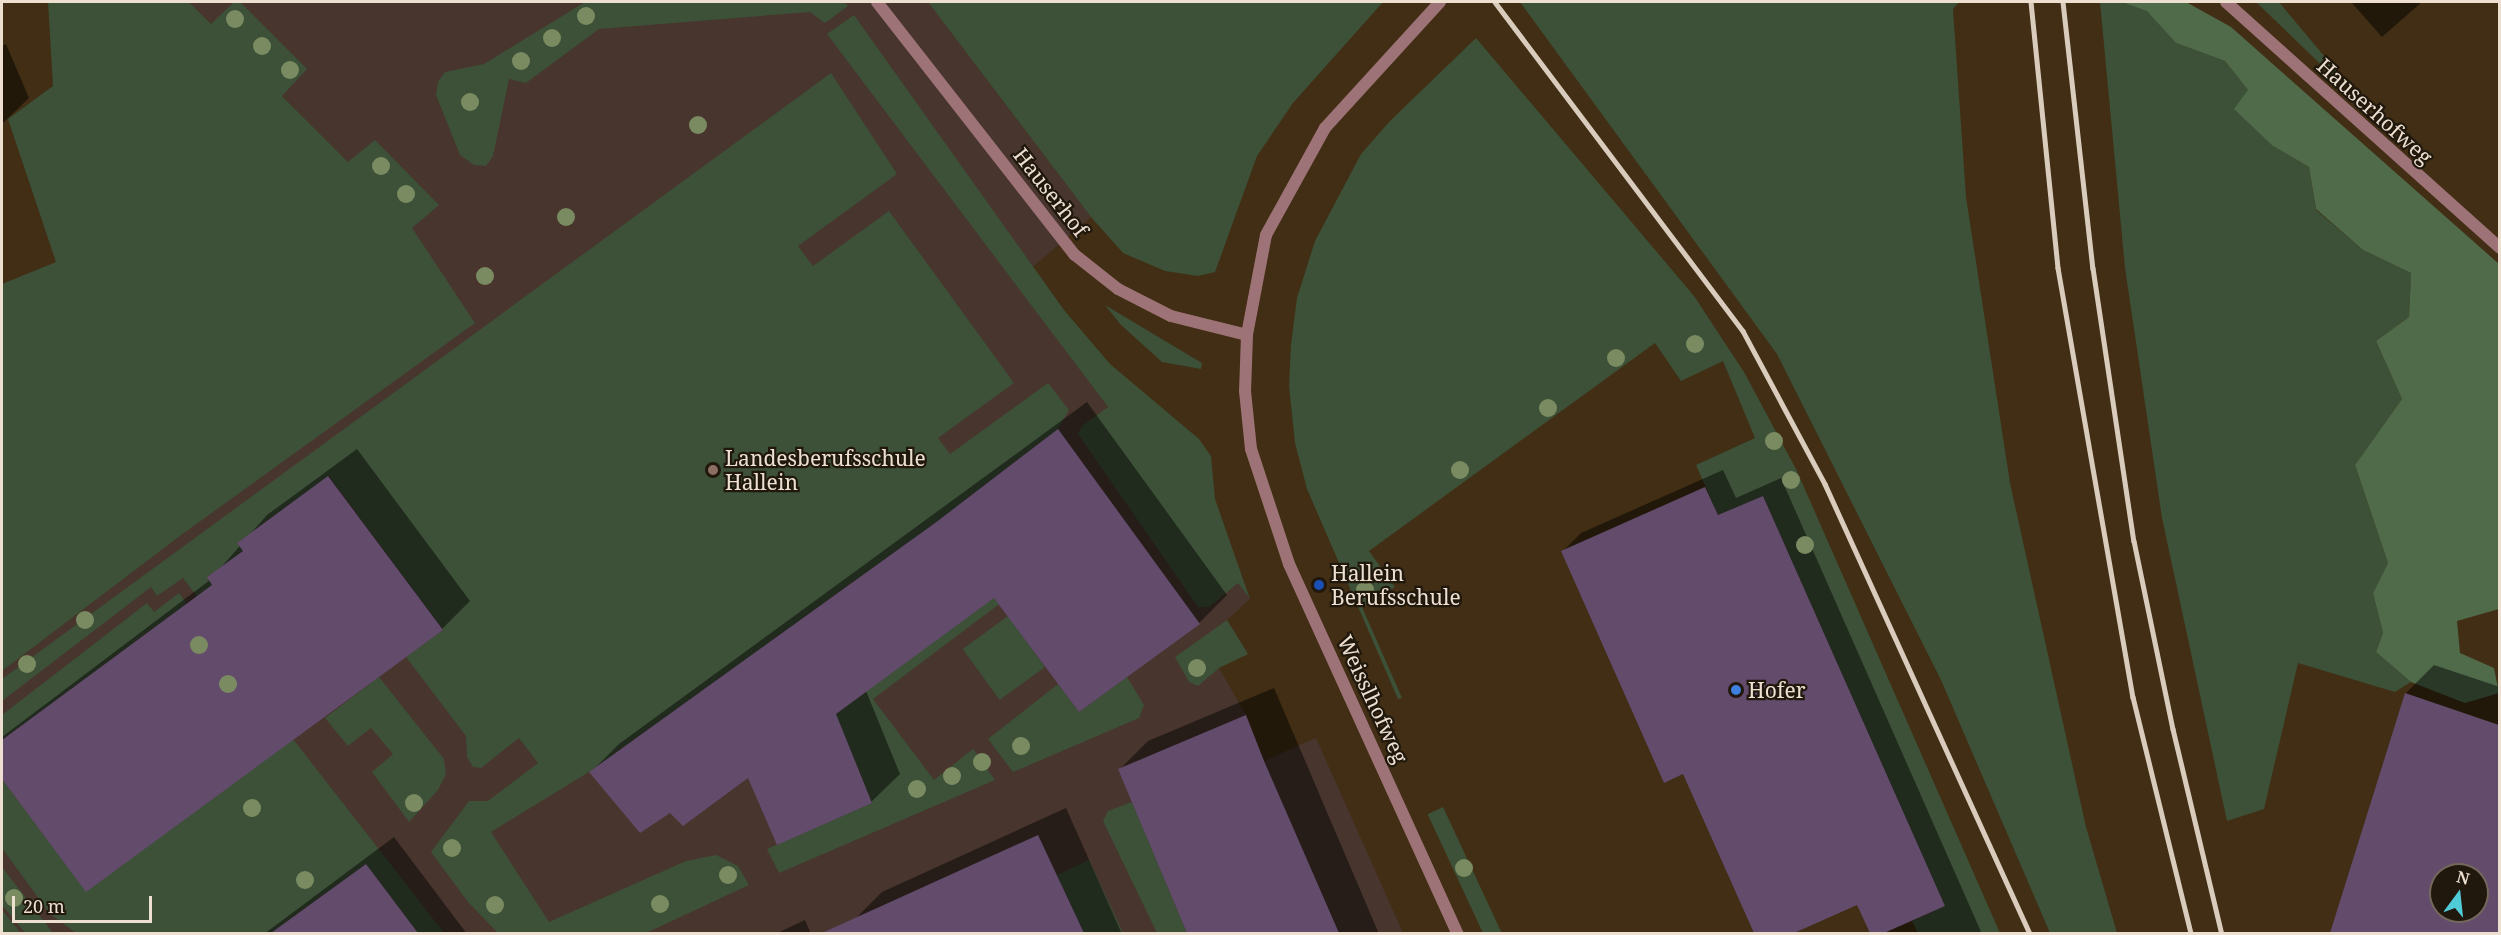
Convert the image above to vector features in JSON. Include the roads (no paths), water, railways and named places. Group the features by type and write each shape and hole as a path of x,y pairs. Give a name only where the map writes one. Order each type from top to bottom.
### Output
{"street":[{"name":"Hauserhof","path":"877,2 1075,255 1118,289 1171,316 1247,335"},
{"name":"Weisslhofweg","path":"1440,2 1325,128 1266,235 1247,335 1245,391 1251,449 1289,564 1458,933"},
{"name":"Hauserhofweg","path":"2226,2 2499,248"}],"railway":[{"path":"1495,2 1743,331 1825,484 2030,934"},
{"path":"2031,2 2058,268 2133,697 2191,934"},
{"path":"2063,2 2093,268 2134,541 2173,729 2222,934"}],"place":[{"name":"Landesberufsschule Hallein","path":"713,470"},
{"name":"Hallein Berufsschule","path":"1319,585"},
{"name":"Hofer","path":"1736,690"}]}
